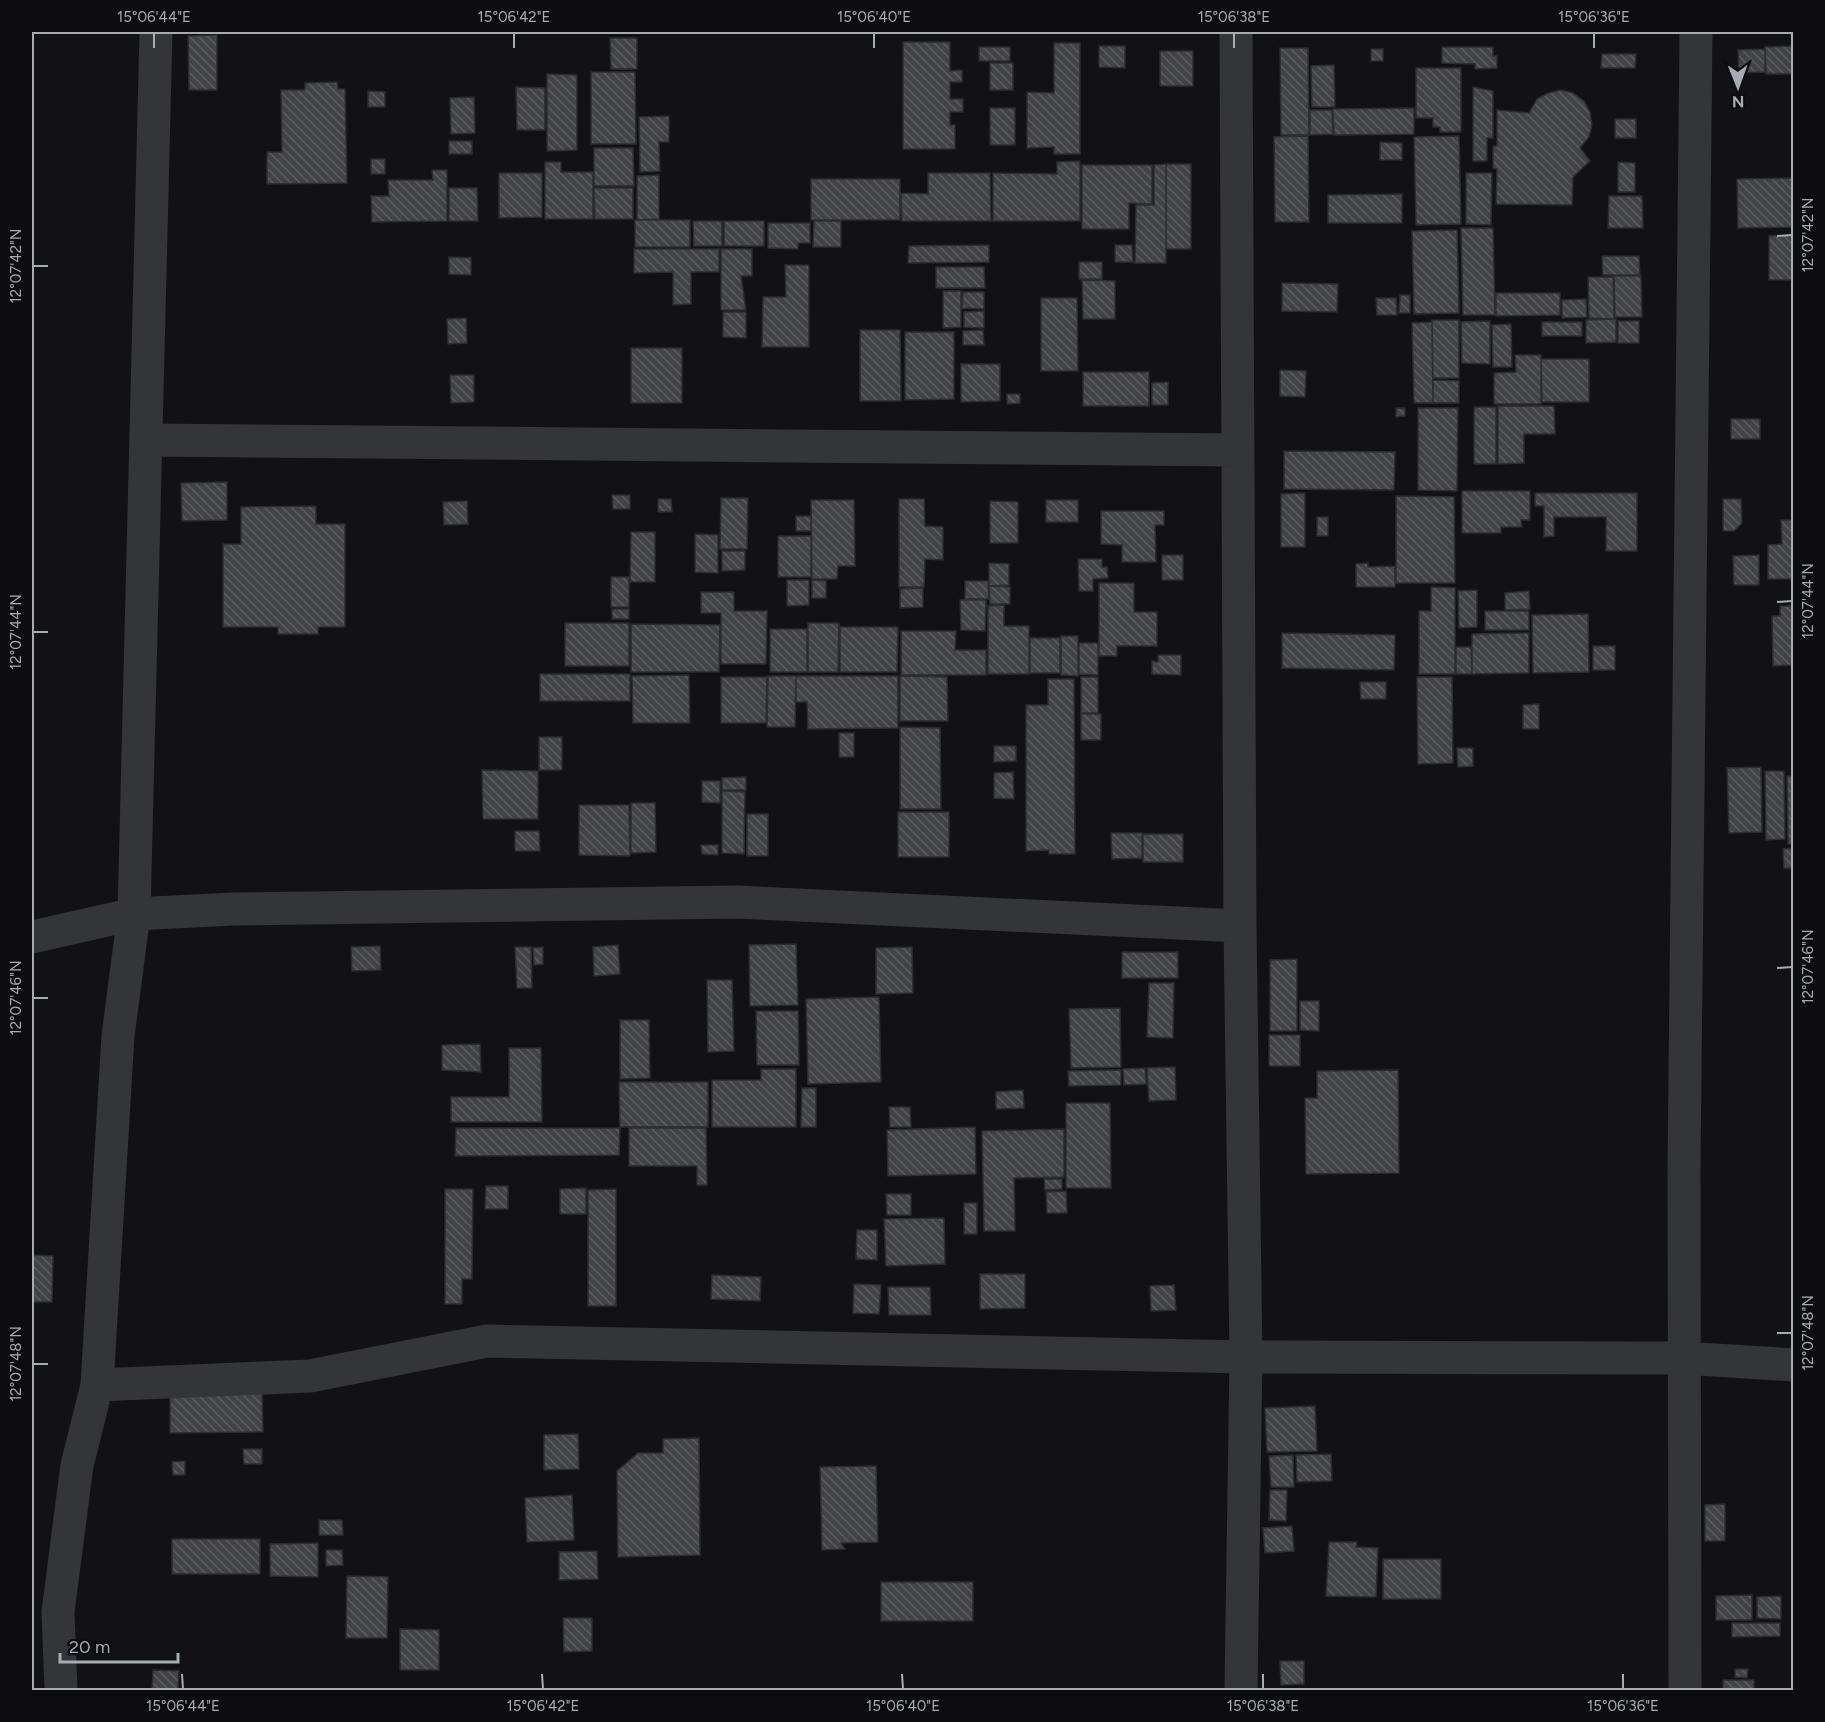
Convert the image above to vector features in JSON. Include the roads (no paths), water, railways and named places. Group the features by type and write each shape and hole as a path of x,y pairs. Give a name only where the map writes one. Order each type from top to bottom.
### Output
{"street":[{"path":"61,1690 58,1612 77,1465 97,1384 118,1036 134,914 156,32"},
{"path":"1236,32 1240,926 1246,1357 1241,1690"},
{"path":"1684,1690 1683,1358 1696,32"},
{"path":"147,440 1238,450"},
{"path":"32,937 134,914 233,909 737,902 1240,926"},
{"path":"97,1384 309,1376 487,1341 1246,1357 1683,1358 1794,1365"}]}
